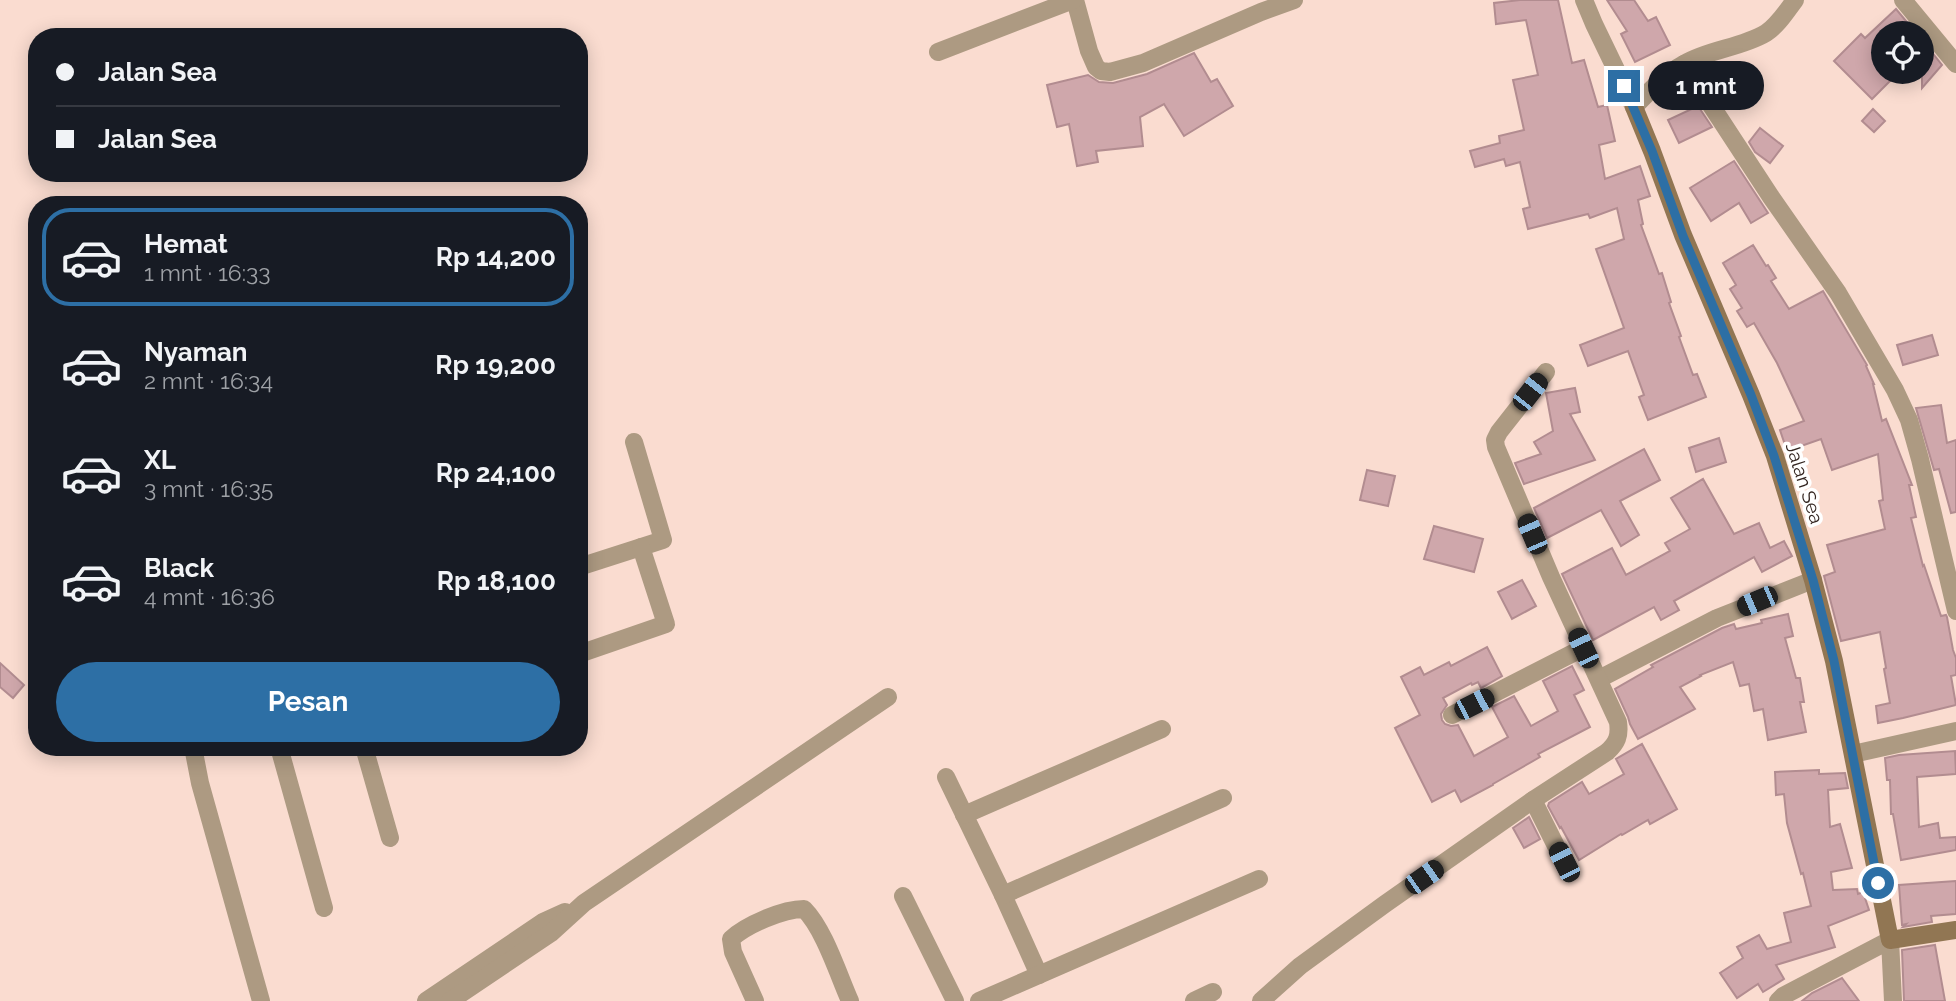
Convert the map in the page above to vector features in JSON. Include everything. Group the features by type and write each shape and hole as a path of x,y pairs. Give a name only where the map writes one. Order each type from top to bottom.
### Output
{"street":[{"path":"938,52 1074,0 1096,67 1110,72 1143,63 1294,0"},
{"name":"Jalan Sea","path":"1584,0 1634,107 1683,236 1774,456 1813,580 1834,661 1890,940"},
{"path":"1634,107 1664,78 1684,64 1768,32 1795,0"},
{"path":"1903,0 1956,64"},
{"path":"1684,64 1838,293 1895,390 1909,420 1920,459 1956,611"},
{"path":"1261,1001 1300,966 1532,800 1590,764 1616,744 1620,734 1618,722 1550,577 1496,447 1495,440 1499,432 1546,372"},
{"path":"588,564 663,540 634,442"},
{"path":"588,651 666,624 641,547"},
{"path":"1598,680 1717,618 1813,580"},
{"path":"1452,715 1583,648"},
{"path":"450,1001 551,933 584,903 888,697"},
{"path":"964,815 1162,729"},
{"path":"1853,754 1956,731"},
{"path":"195,756 261,1001"},
{"path":"282,756 324,908"},
{"path":"367,756 390,838"},
{"path":"946,778 1003,895 1038,975"},
{"path":"1003,895 1223,799"},
{"path":"1532,800 1564,862"},
{"path":"979,1001 1259,879"},
{"path":"903,896 955,1001"},
{"path":"426,1001 543,922 584,903"},
{"path":"755,1001 733,952 731,939 739,932 793,909 804,909 811,916 850,1001"},
{"path":"1778,1001 1890,940 1956,930"},
{"path":"1890,940 1894,1001"},
{"path":"1194,1001 1213,992"}],"building":[{"path":"1558,0 1572,63 1584,60 1598,107 1607,105 1615,141 1599,145 1605,179 1640,166 1650,196 1638,200 1643,224 1641,225 1659,274 1662,273 1681,336 1679,337 1693,375 1697,374 1706,397 1648,420 1639,397 1644,395 1628,351 1588,366 1580,345 1624,328 1596,249 1624,239 1617,208 1590,218 1588,214 1528,229 1523,209 1530,207 1520,162 1506,166 1504,159 1475,167 1470,151 1500,143 1499,136 1524,130 1513,80 1538,75 1526,20 1496,24 1494,3"},
{"path":"1607,0 1634,0 1648,21 1656,17 1670,45 1635,62 1621,34 1627,31"},
{"path":"1896,9 1906,21 1883,21"},
{"path":"1871,32 1871,84 1887,84 1872,99 1834,61 1861,34 1865,38"},
{"path":"1194,53 1211,82 1217,79 1233,106 1184,136 1164,104 1140,117 1143,146 1096,151 1098,162 1077,166 1069,124 1057,127 1047,85 1088,75 1099,82 1113,83 1147,74"},
{"path":"1934,55 1942,65 1934,74"},
{"path":"1698,106 1712,127 1679,143 1668,120"},
{"path":"1873,109 1885,121 1874,132 1862,121"},
{"path":"1760,128 1783,146 1770,163 1755,152 1749,142"},
{"path":"1734,161 1768,213 1751,223 1739,203 1711,221 1690,188"},
{"path":"1753,245 1776,278 1771,281 1789,309 1823,291 1867,365 1882,421 1886,419 1912,485 1909,485 1916,517 1911,518 1923,566 1941,616 1947,617 1956,658 1956,675 1951,676 1956,705 1878,723 1876,706 1890,703 1880,632 1841,641 1824,576 1835,572 1827,545 1885,529 1879,501 1883,500 1878,454 1832,470 1821,439 1787,451 1780,430 1804,421 1777,363 1754,323 1747,327 1737,311 1742,308 1730,289 1736,285 1723,263"},
{"path":"1932,335 1938,355 1903,365 1897,345"},
{"path":"1575,388 1580,412 1570,414 1595,460 1524,484 1515,463 1541,454 1534,442 1553,431 1546,393"},
{"path":"1941,405 1947,443 1956,440 1956,512 1951,513 1939,469 1934,470 1916,408"},
{"path":"1719,438 1726,462 1696,472 1689,448"},
{"path":"1644,449 1660,480 1620,501 1639,535 1621,546 1601,510 1547,538 1534,508"},
{"path":"1367,470 1395,476 1388,506 1360,500"},
{"path":"1703,479 1734,534 1759,523 1770,548 1784,541 1792,556 1762,572 1754,557 1674,601 1679,610 1661,620 1654,607 1593,640 1562,574 1612,548 1626,575 1670,551 1665,543 1690,529 1671,498"},
{"path":"1434,526 1483,539 1474,572 1424,559"},
{"path":"1522,580 1536,606 1512,619 1498,592"},
{"path":"1788,614 1793,636 1785,638 1796,678 1800,678 1804,702 1800,702 1806,732 1768,740 1763,709 1754,711 1749,684 1740,686 1733,662 1700,675 1680,687 1695,709 1638,739 1615,689 1653,667 1651,665 1722,628 1734,624 1736,629"},
{"path":"1487,647 1502,676 1481,688 1478,682 1472,685 1471,683 1443,698 1447,705 1441,714 1445,724 1458,725 1474,756 1508,737 1492,707 1514,696 1531,726 1558,711 1543,681 1572,666 1584,690 1574,695 1590,727 1538,754 1540,757 1461,802 1455,790 1432,802 1395,728 1420,715 1401,677 1420,667 1424,675 1449,662 1451,666"},
{"path":"0,663 24,685 13,698 0,687"},
{"path":"1642,744 1677,809 1650,824 1648,820 1621,834 1579,860 1548,806 1549,803 1582,782 1589,794 1624,774 1616,759"},
{"path":"1955,751 1956,774 1917,777 1919,827 1938,823 1940,838 1956,837 1956,850 1901,860 1891,814 1890,780 1887,780 1885,758"},
{"path":"1819,770 1819,774 1845,773 1848,788 1828,790 1830,827 1840,824 1852,868 1831,872 1833,890 1857,889 1858,894 1863,892 1869,910 1828,926 1835,947 1776,965 1784,979 1763,992 1758,984 1737,998 1720,973 1743,958 1737,947 1759,935 1767,949 1791,942 1784,913 1811,906 1787,823 1784,794 1776,795 1775,772"},
{"path":"1529,817 1540,839 1524,848 1513,828"},
{"path":"1956,881 1956,914 1931,916 1932,922 1903,927 1906,924 1902,925 1899,885"},
{"path":"1935,945 1945,1001 1904,1001 1902,950"},
{"path":"1842,978 1859,1001 1802,1001 1812,993"}],"route":[{"path":"1624,86 1774,456 1813,580 1834,661 1878,883"}]}
